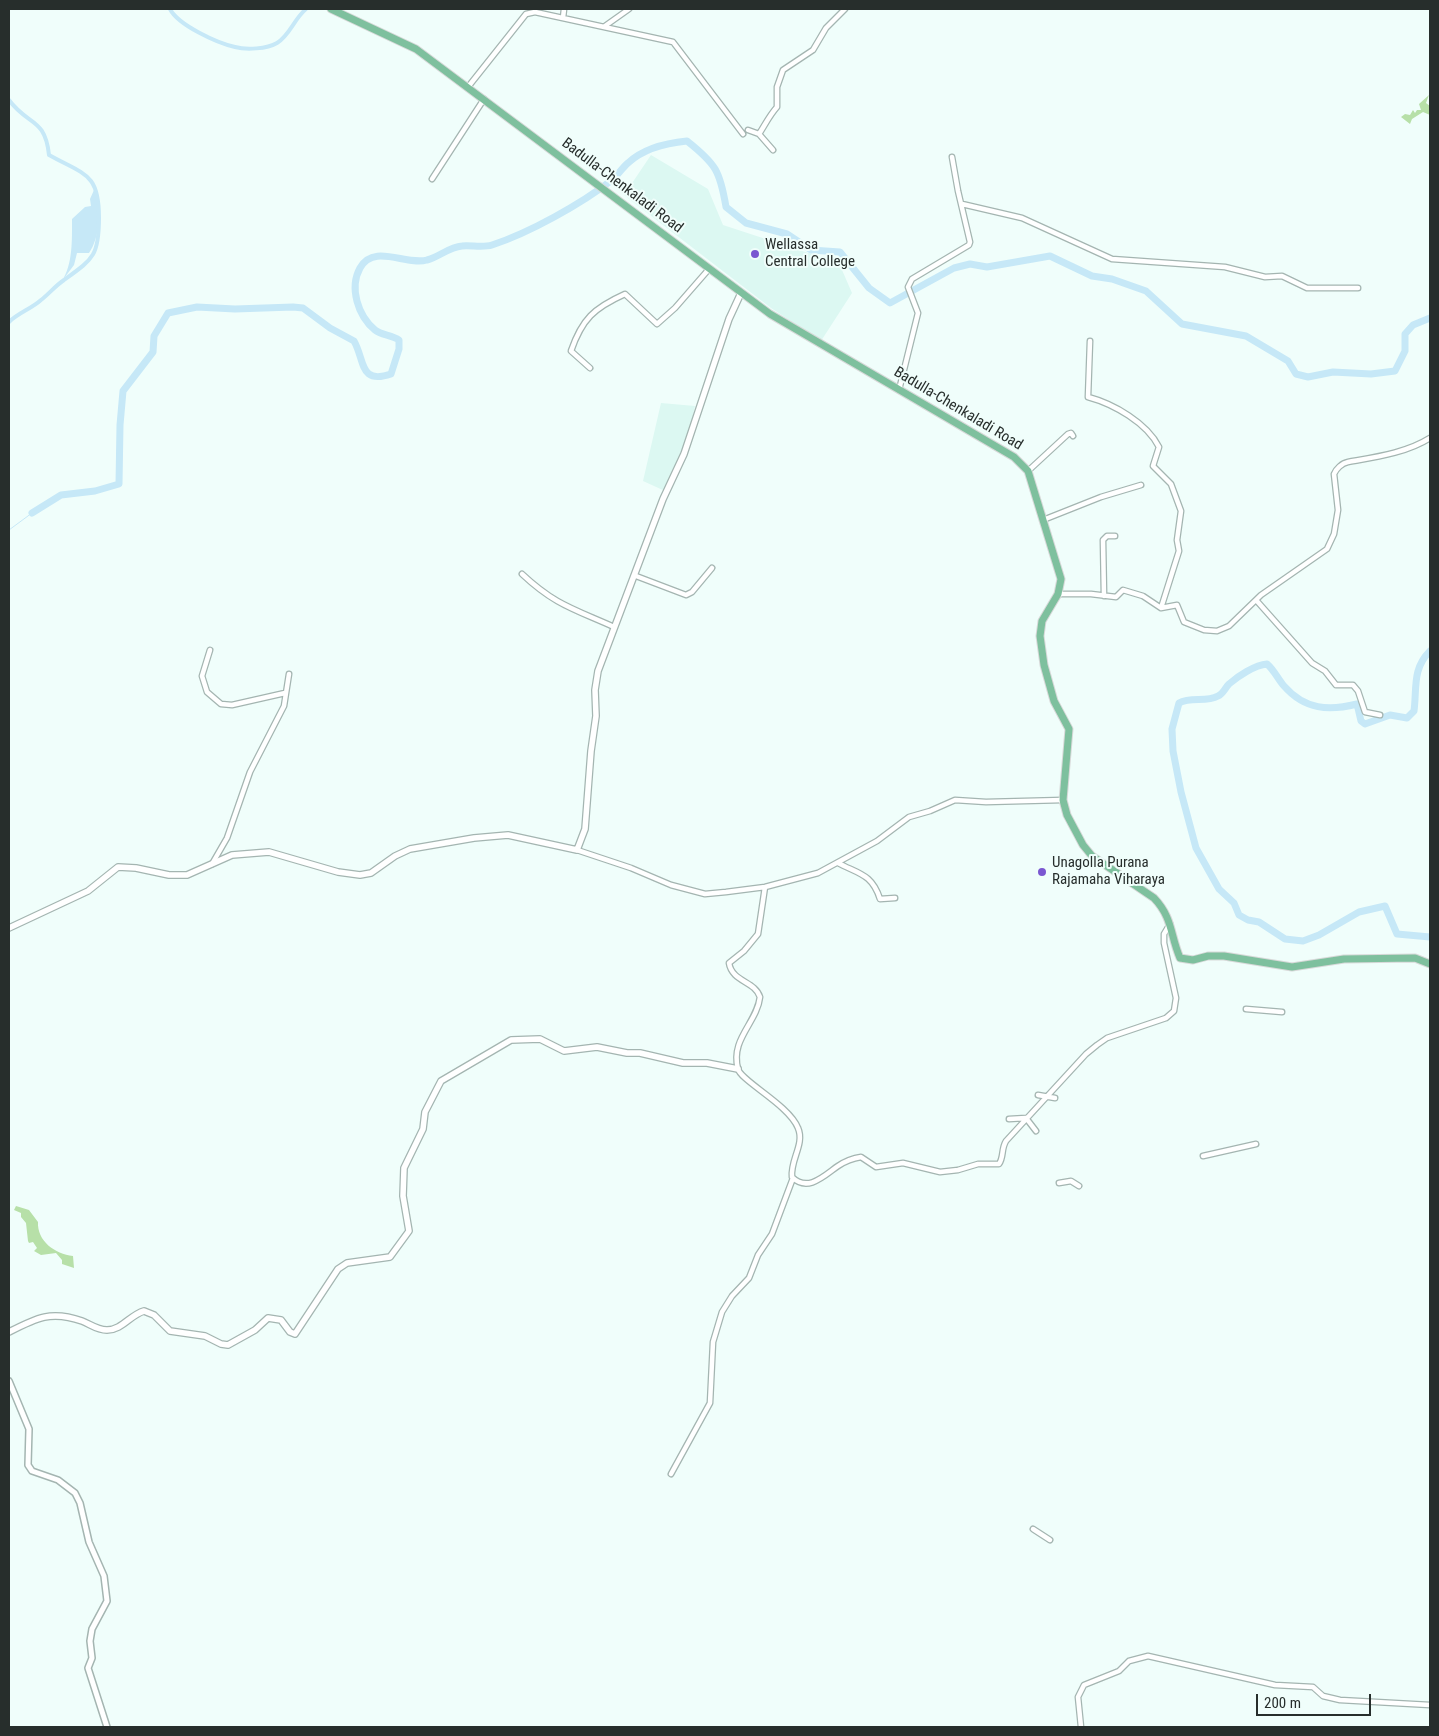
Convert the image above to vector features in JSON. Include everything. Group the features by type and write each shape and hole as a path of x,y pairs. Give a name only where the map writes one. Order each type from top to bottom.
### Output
{"highway":[{"name":"Badulla-Chenkaladi Road","path":"331,9 416,49 770,314 1014,457 1028,471 1061,579 1058,594"},
{"path":"1058,594 1042,621 1040,636 1044,665 1054,701 1069,729 1063,800 1066,816 1092,856 1154,898 1162,906 1171,923 1180,958 1187,960 1208,956 1224,956 1292,967 1344,959 1415,958 1430,964"}],"main road":[{"path":"9,928 88,891 118,867 136,868 169,875 187,875 212,866 232,855 269,852 338,872 360,875 371,873 395,856 410,849 474,838 508,835 577,850 585,829 591,751 596,716 595,690 598,671 636,576 663,499 684,454 729,319 741,293"},
{"path":"9,1332 32,1319 49,1315 68,1317 100,1329 109,1330 121,1326 144,1311 154,1315 170,1331 205,1336 220,1344 228,1345 255,1330 268,1318 281,1320 290,1332 295,1334 338,1270 347,1263 390,1257 410,1227 403,1196 404,1168 423,1129 425,1112 441,1081 511,1040 540,1039 564,1051 597,1047 627,1053 640,1053 683,1063 707,1063 738,1069"}],"street":[{"path":"563,18 564,9"},
{"path":"605,26 630,9"},
{"path":"759,134 768,117 777,107 777,87 783,70 813,50 826,28 845,9"},
{"path":"468,88 526,14 535,12 673,42 743,134"},
{"path":"432,179 484,99"},
{"path":"748,130 759,134 773,150"},
{"path":"899,390 918,313 908,287 912,279 969,245 969,237 952,157"},
{"path":"962,204 1022,218 1112,259 1225,267 1265,277 1282,276 1307,288 1358,288"},
{"path":"590,368 571,351 583,322 592,312 624,294 657,324 675,308 709,268"},
{"path":"1090,341 1088,397 1106,402 1146,428 1154,436 1159,447 1153,466 1171,484 1177,494 1181,511 1177,540 1179,551 1161,608"},
{"path":"1028,471 1068,434 1071,433 1073,436"},
{"path":"1058,594 1091,594 1116,598 1123,590 1143,596 1161,608 1178,604 1184,622 1204,630 1217,631 1229,626 1256,600 1312,561 1331,545 1338,510 1334,474 1338,468 1346,463 1388,455 1430,438"},
{"path":"1043,520 1101,496 1141,485"},
{"path":"1104,596 1103,540 1107,536 1115,536"},
{"path":"636,576 686,595 692,592 712,568"},
{"path":"522,574 542,592 565,607 614,627"},
{"path":"1256,600 1312,663 1325,671 1336,685 1354,686 1358,691 1365,712 1380,715"},
{"path":"210,650 202,676 207,692 222,704 232,705 286,693"},
{"path":"212,866 227,838 250,772 284,706 289,674"},
{"path":"577,850 696,892 719,893 765,887 818,873 877,842 909,817 930,811 955,800 986,802 1063,800"},
{"path":"838,863 869,878 876,887 880,899 894,898"},
{"path":"765,887 758,934 744,951 729,963 730,969 735,976 754,988 760,997 755,1012 740,1036 737,1049 738,1069 744,1078 786,1112 798,1127 800,1141 791,1173 796,1182 810,1184 822,1178 839,1165 861,1157 876,1167 903,1163 940,1172 958,1170 978,1164 999,1164 1002,1160 1002,1147 1026,1118 1086,1054 1106,1038 1166,1018 1174,1012 1176,998 1164,943 1164,934 1171,923"},
{"path":"1246,1009 1282,1012"},
{"path":"1038,1095 1056,1098"},
{"path":"1009,1119 1026,1118"},
{"path":"1026,1118 1036,1131"},
{"path":"1203,1156 1256,1144"},
{"path":"671,1474 710,1403 713,1342 722,1312 732,1296 750,1278 758,1255 772,1234 788,1187 794,1178"},
{"path":"1059,1182 1071,1181 1080,1186"},
{"path":"9,1381 29,1429 28,1464 32,1471 62,1482 75,1493 80,1503 89,1542 104,1576 107,1601 92,1628 90,1642 92,1658 88,1668 106,1727"},
{"path":"1033,1529 1050,1540"},
{"path":"1081,1727 1078,1698 1084,1685 1119,1671 1129,1661 1148,1656 1276,1685 1313,1687 1323,1696 1340,1700 1430,1704"}],"shaded area":[{"name":"Wellassa Central College","path":"651,155 708,189 723,225 839,263 852,293 821,341 771,308 624,195"},
{"path":"661,403 695,406 687,443 665,491 643,481"}],"green space":[{"path":"1429,95 1426,103 1430,106 1430,115 1423,112 1412,119 1410,124 1401,117 1405,114 1410,115 1413,110 1415,113 1417,110 1421,110 1419,104"},
{"path":"16,1206 29,1210 38,1222 38,1229 48,1245 60,1253 73,1256 74,1268 62,1264 62,1260 56,1253 41,1255 34,1251 37,1248 33,1242 29,1243 28,1241 26,1223 21,1217 21,1213 14,1210"}],"water":[{"path":"94,190 99,213 96,239 89,253 77,253 74,265 62,281 70,259 72,219 85,207 91,206 90,199"}],"waterway":[{"path":"170,9 174,15 189,27 218,42 250,49 268,47 277,43 285,36 306,9"},
{"path":"9,100 40,128 44,134 49,155 88,177 96,192 99,218 96,249 88,261 37,303 9,322"},
{"path":"32,513 61,495 95,491 119,484 120,425 123,391 153,352 154,336 168,313 197,307 235,309 303,308 330,328 354,341 368,373 381,377 391,374 399,349 399,340 380,333 369,324 360,310 355,293 357,276 360,268 366,261 373,257 382,256 419,261 427,260 457,247 488,246 507,240 554,217 585,199 612,180 634,158 648,150 679,142 687,141 711,162 719,176 726,207 746,223 787,234 811,250 840,252 869,288 890,303 954,268 970,264 987,267 1050,256 1092,276 1112,279 1146,291 1182,324 1246,336 1288,361 1296,374 1308,377 1333,372 1371,374 1395,371 1405,351 1405,334 1413,325 1430,318"},
{"path":"9,530 32,513"},
{"path":"1430,651 1420,665 1414,711 1407,718 1390,715 1365,724 1361,721 1357,704 1337,708 1318,707 1309,704 1292,694 1267,664 1257,666 1242,674 1218,696 1179,703 1172,729 1173,751 1181,792 1196,848 1219,889 1234,903 1239,915 1248,920 1259,922 1285,939 1303,941 1319,935 1359,912 1385,906 1397,934 1430,937"}],"place":[{"name":"Wellassa Central College","path":"755,254"},
{"name":"Unagolla Purana Rajamaha Viharaya","path":"1042,872"}]}
